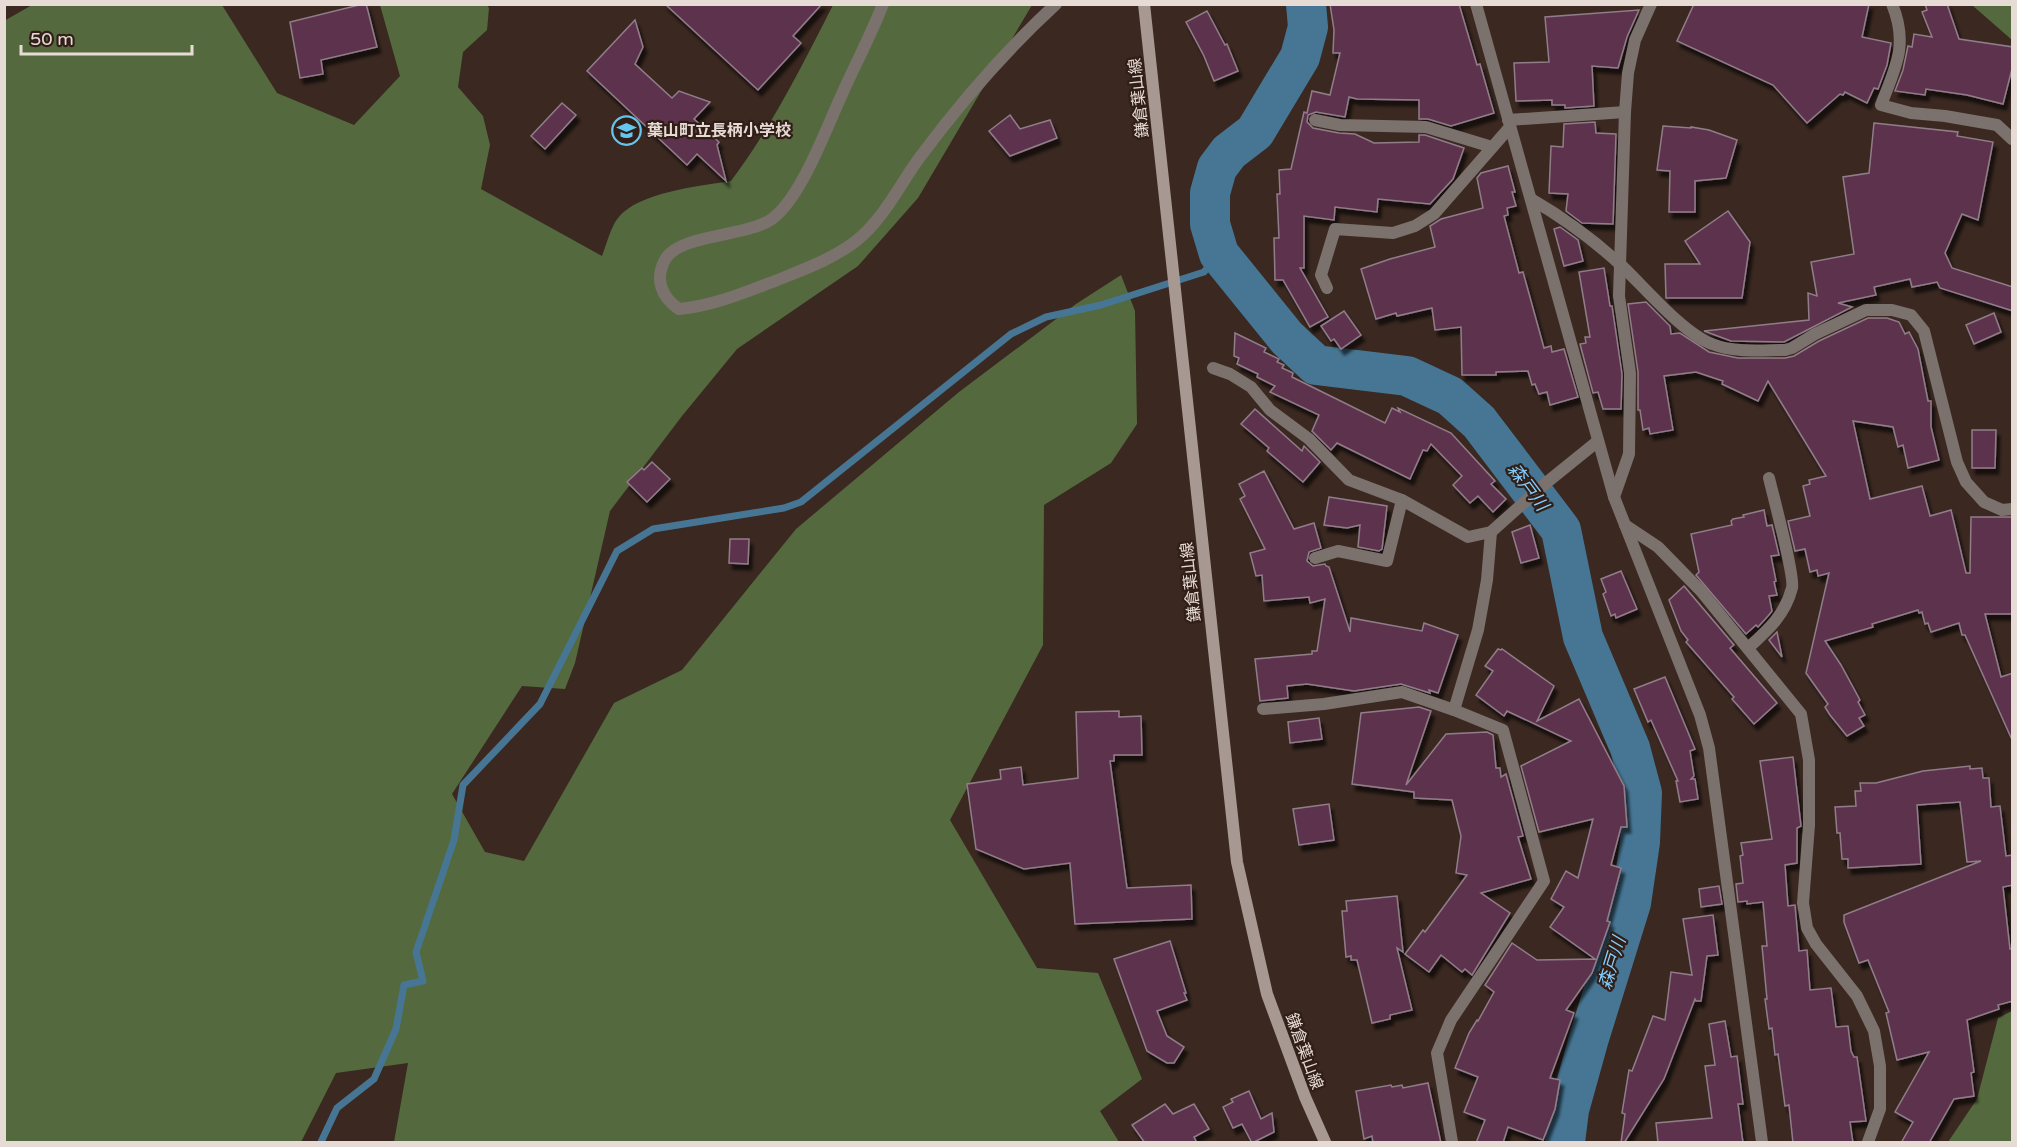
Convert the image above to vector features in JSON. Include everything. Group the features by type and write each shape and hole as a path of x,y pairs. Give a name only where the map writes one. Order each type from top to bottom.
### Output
{"main road":[{"name":"鎌倉葉山線","path":"1144,4 1238,862 1267,994 1305,1097 1325,1143"}],"street":[{"path":"883,4 803,178 780,213 762,225 690,243 674,251 667,258 660,272 661,291 669,302 679,309 717,303 828,258 857,240 896,196 917,160 946,123 1032,27 1056,4"},
{"path":"1476,4 1614,498 1700,715 1709,748 1762,1143"},
{"path":"1614,498 1629,454 1630,373 1619,296 1625,112 1628,73 1635,40 1651,4"},
{"path":"1892,4 1900,35 1899,58 1881,105 1911,113 1997,125 2013,139"},
{"path":"1327,288 1321,275 1335,229 1393,233 1415,226 1434,214 1492,147 1509,123 1625,112"},
{"path":"1315,120 1340,125 1426,127 1492,147"},
{"path":"1531,199 1560,216 1620,265 1692,334 1713,344 1740,350 1792,348 1815,334 1866,310 1892,310 1911,315 1924,331 1954,452 1966,482 1984,502 2002,510 2013,509"},
{"path":"1213,369 1230,374 1251,387 1270,410 1309,439 1350,480 1402,500 1468,537 1491,532 1516,508 1598,441"},
{"path":"1748,648 1773,626 1793,586 1769,478"},
{"path":"1315,558 1338,551 1387,561 1402,500"},
{"path":"1624,525 1658,547 1701,591 1801,714 1809,760 1809,825 1803,903 1808,928 1816,944 1857,996 1874,1031 1880,1066 1880,1109 1868,1143"},
{"path":"1454,710 1478,630 1487,580 1491,532"},
{"path":"1263,709 1324,704 1402,692 1503,730 1544,881 1451,1020 1437,1053 1452,1143"}],"green space":[{"path":"32,5 222,5 277,93 354,125 400,76 380,5 487,5 489,8 487,30 463,52 458,87 483,116 490,145 481,189 602,256 615,222 627,209 654,196 731,181 773,117 833,5 1032,5 918,198 858,266 737,349 682,416 610,511 575,663 565,689 522,686 452,794 485,852 524,861 614,703 682,670 796,529 959,392 1076,304 1121,275 1135,311 1137,424 1111,463 1044,505 1043,645 950,820 1037,968 1098,973 1142,1079 1100,1111 1119,1142 394,1142 408,1063 336,1073 301,1142 5,1142 4,21"},
{"path":"1972,5 2012,5 2012,40"},
{"path":"2012,1011 2012,1142 1948,1142 1977,1099 1998,1018"}],"building":[{"path":"366,4 377,47 321,60 323,74 300,78 290,22"},
{"path":"665,4 822,4 793,36 801,43 758,90"},
{"path":"1330,4 1459,4 1494,113 1451,126 1428,119 1419,119 1419,100 1349,97 1345,117 1316,112 1308,115 1307,122 1313,128 1355,134 1374,143 1419,142 1419,135 1425,135 1464,148 1453,179 1430,204 1378,199 1377,212 1335,207 1334,220 1304,216 1304,268 1300,268 1328,317 1310,327 1283,280 1275,280 1274,238 1279,238 1277,194 1280,194 1279,170 1291,169 1304,112 1307,113 1312,91 1330,95 1340,53 1333,53 1334,30"},
{"path":"1694,4 1869,4 1862,37 1891,43 1887,65 1878,89 1874,88 1867,103 1845,92 1843,95 1840,94 1807,123 1773,85 1677,41"},
{"path":"1925,4 1947,4 1959,39 2013,47 2013,65 2003,104 1967,95 1926,89 1925,95 1895,91 1903,70 1908,46 1912,47 1914,34 1932,37 1922,12 1927,10"},
{"path":"1639,10 1627,37 1618,68 1592,66 1594,106 1565,108 1565,105 1552,105 1552,100 1516,101 1514,63 1549,62 1545,17"},
{"path":"1207,11 1225,45 1227,44 1238,71 1214,81 1186,22"},
{"path":"635,20 643,47 635,64 672,98 679,91 710,102 694,119 719,142 717,145 726,181 697,154 687,165 587,71"},
{"path":"562,103 576,115 545,149 531,136"},
{"path":"1010,115 1020,129 1050,120 1057,138 1010,156 989,131"},
{"path":"1595,122 1596,133 1616,134 1613,224 1582,223 1566,211 1568,194 1549,193 1551,146 1563,147 1564,124"},
{"path":"1874,123 1958,132 1957,136 1993,142 1978,220 1962,214 1945,253 1952,268 2013,287 2013,311 1940,288 1937,282 1912,287 1910,279 1874,287 1876,295 1838,303 1852,307 1784,342 1731,341 1704,331 1809,320 1808,293 1817,296 1811,262 1854,254 1843,177 1869,173"},
{"path":"1663,126 1709,130 1737,140 1726,178 1695,181 1695,212 1669,212 1670,171 1657,170"},
{"path":"1508,166 1516,206 1507,208 1508,215 1504,216 1519,273 1523,272 1544,348 1551,346 1552,352 1564,349 1578,397 1550,405 1547,392 1539,394 1535,384 1532,385 1528,371 1496,372 1496,375 1462,375 1461,327 1435,330 1432,308 1397,316 1396,313 1376,319 1361,269 1435,247 1430,226 1441,219 1483,208 1477,178 1481,173"},
{"path":"1728,211 1750,242 1742,298 1666,298 1665,264 1700,264 1685,241"},
{"path":"1560,227 1578,240 1583,261 1564,266 1554,229"},
{"path":"1604,268 1622,374 1621,409 1603,409 1598,392 1593,393 1580,344 1586,343 1585,337 1590,337 1579,272"},
{"path":"1646,302 1670,326 1671,334 1680,333 1709,352 1738,358 1794,356 1819,341 1868,318 1887,318 1899,322 1905,334 1909,332 1918,349 1928,401 1931,401 1931,427 1939,460 1908,468 1903,445 1898,447 1893,427 1853,421 1870,499 1922,486 1930,516 1951,510 1966,573 1970,573 1971,517 2013,517 2012,614 1985,614 2001,677 2013,673 2013,742 1965,635 1962,635 1959,623 1931,632 1928,623 1925,624 1922,612 1919,613 1918,610 1872,624 1873,627 1825,641 1860,700 1858,702 1865,715 1859,718 1864,726 1847,736 1830,715 1825,707 1828,704 1806,673 1829,573 1818,576 1817,570 1810,572 1805,549 1795,551 1788,521 1810,516 1803,486 1810,484 1809,480 1826,476 1768,381 1758,401 1722,384 1723,381 1696,372 1664,376 1673,430 1650,434 1649,428 1643,430 1640,410 1638,410 1638,372 1628,304"},
{"path":"1344,311 1361,335 1341,349 1334,339 1331,341 1321,326"},
{"path":"1994,313 2001,332 1974,344 1966,325"},
{"path":"1235,333 1266,348 1264,352 1279,359 1277,362 1284,365 1282,368 1293,373 1292,377 1385,423 1392,408 1400,412 1398,408 1451,433 1495,481 1491,484 1506,499 1493,512 1478,496 1470,503 1453,485 1462,476 1431,444 1427,451 1423,450 1410,479 1337,443 1331,450 1312,431 1319,415 1270,392 1275,386 1257,377 1258,374 1237,364 1239,358 1234,356"},
{"path":"1255,409 1302,451 1304,446 1320,462 1303,482 1267,451 1269,448 1241,424"},
{"path":"1972,430 1996,430 1995,468 1972,468"},
{"path":"652,462 670,479 647,502 627,482"},
{"path":"1264,471 1294,529 1314,523 1321,548 1309,552 1307,561 1313,566 1325,564 1329,567 1350,632 1351,618 1422,631 1424,623 1458,635 1438,693 1429,690 1430,693 1401,684 1354,691 1307,684 1287,686 1288,698 1260,701 1255,659 1312,654 1312,651 1317,651 1325,599 1310,603 1309,597 1264,601 1262,575 1256,576 1250,553 1265,549 1240,499 1245,496 1239,484"},
{"path":"1329,497 1387,506 1382,549 1379,551 1358,547 1360,525 1347,528 1324,525"},
{"path":"1764,510 1767,526 1772,525 1779,555 1771,556 1777,595 1769,596 1772,611 1758,627 1756,625 1746,634 1696,575 1699,572 1691,534 1732,525 1733,519"},
{"path":"1530,525 1539,558 1521,563 1512,532"},
{"path":"730,539 749,539 748,564 729,563"},
{"path":"1621,571 1637,609 1616,618 1615,614 1611,616 1603,594 1606,592 1601,579"},
{"path":"1684,586 1734,645 1730,648 1777,703 1754,724 1732,699 1734,697 1686,642 1688,640 1681,631 1669,600"},
{"path":"1777,632 1782,657 1769,640"},
{"path":"1498,649 1502,649 1554,686 1537,721 1579,699 1624,786 1627,827 1621,827 1611,865 1621,868 1607,921 1610,922 1592,973 1566,1010 1574,1013 1550,1078 1560,1080 1555,1109 1543,1140 1508,1127 1503,1143 1476,1143 1485,1120 1464,1112 1478,1077 1455,1068 1469,1033 1494,992 1485,985 1512,943 1537,960 1595,959 1550,927 1564,907 1551,899 1566,871 1578,878 1593,819 1539,832 1521,766 1571,741 1507,711 1504,716 1476,695 1493,671 1485,666"},
{"path":"1665,677 1695,749 1690,751 1694,776 1691,779 1695,779 1698,799 1680,802 1676,781 1678,781 1651,720 1648,722 1634,689"},
{"path":"1419,707 1431,711 1406,785 1446,734 1487,732 1493,735 1496,768 1500,768 1501,777 1506,774 1523,836 1518,837 1531,879 1481,893 1510,913 1472,975 1465,969 1462,972 1441,955 1429,972 1405,954 1423,930 1425,932 1467,875 1456,873 1461,836 1452,800 1414,798 1414,792 1352,784 1361,713"},
{"path":"1119,711 1119,717 1141,716 1142,755 1114,755 1114,761 1110,761 1127,888 1191,885 1192,919 1075,924 1070,863 1024,869 976,849 967,784 1001,779 1000,770 1021,767 1023,785 1078,778 1076,712"},
{"path":"1319,718 1322,739 1290,743 1288,722"},
{"path":"1793,757 1801,826 1797,828 1797,863 1785,865 1788,906 1795,905 1799,951 1807,950 1810,990 1831,988 1836,1027 1848,1026 1851,1051 1854,1057 1857,1057 1866,1121 1850,1122 1853,1143 1793,1143 1789,1105 1785,1106 1778,1054 1775,1055 1765,999 1767,999 1762,946 1767,946 1763,902 1747,904 1747,901 1738,902 1736,884 1743,883 1741,843 1772,839 1760,761"},
{"path":"1970,766 1970,769 1982,768 1983,778 1989,778 1991,807 2000,806 2006,856 2013,855 2013,885 2003,887 2010,949 2013,948 2013,1001 1998,1005 1999,1009 1967,1020 1974,1072 1971,1073 1974,1096 1954,1099 1929,1143 1901,1143 1913,1122 1895,1112 1929,1052 1897,1060 1886,1013 1889,1012 1868,960 1859,963 1844,922 1844,915 1981,861 1967,862 1960,802 1917,805 1921,864 1848,868 1848,859 1842,859 1835,807 1856,806 1855,791 1861,791 1860,783 1876,783 1923,771"},
{"path":"1329,804 1334,840 1299,845 1293,809"},
{"path":"1719,886 1722,904 1701,907 1699,889"},
{"path":"1397,896 1403,952 1397,948 1412,1010 1390,1015 1390,1019 1372,1023 1357,960 1351,960 1351,956 1346,957 1342,911 1347,911 1346,901"},
{"path":"1713,915 1718,955 1707,956 1701,1001 1695,999 1664,1079 1624,1143 1621,1143 1625,1114 1622,1113 1629,1070 1632,1071 1653,1016 1665,1020 1671,972 1692,975 1683,919"},
{"path":"1170,941 1187,1000 1157,1011 1167,1036 1184,1047 1174,1063 1167,1063 1147,1051 1114,959"},
{"path":"1725,1021 1731,1057 1737,1056 1743,1104 1738,1104 1743,1143 1658,1143 1656,1123 1712,1118 1705,1066 1715,1065 1709,1024"},
{"path":"1428,1083 1441,1143 1373,1143 1372,1136 1364,1139 1356,1091 1391,1085 1392,1087 1402,1085 1403,1088"},
{"path":"1249,1091 1261,1119 1272,1113 1274,1132 1252,1143 1242,1124 1233,1128 1223,1107 1233,1102 1231,1099"},
{"path":"1165,1104 1173,1114 1194,1104 1209,1129 1194,1137 1197,1143 1145,1143 1132,1125"}],"waterway":[{"name":"森戸川","path":"1306,4 1308,27 1300,57 1255,132 1229,152 1217,168 1210,193 1210,224 1219,254 1287,338 1316,365 1407,376 1450,396 1479,422 1561,530 1583,637 1630,748 1642,793 1640,842 1631,903 1569,1110 1565,1142"},
{"path":"321,1142 337,1108 374,1079 396,1029 404,985 423,981 416,952 454,840 463,785 540,704 617,551 653,529 784,508 801,502 1011,334 1046,317 1101,305 1204,272 1219,254"}],"place":[{"name":"葉山町立長柄小学校","path":"626,130"}]}
